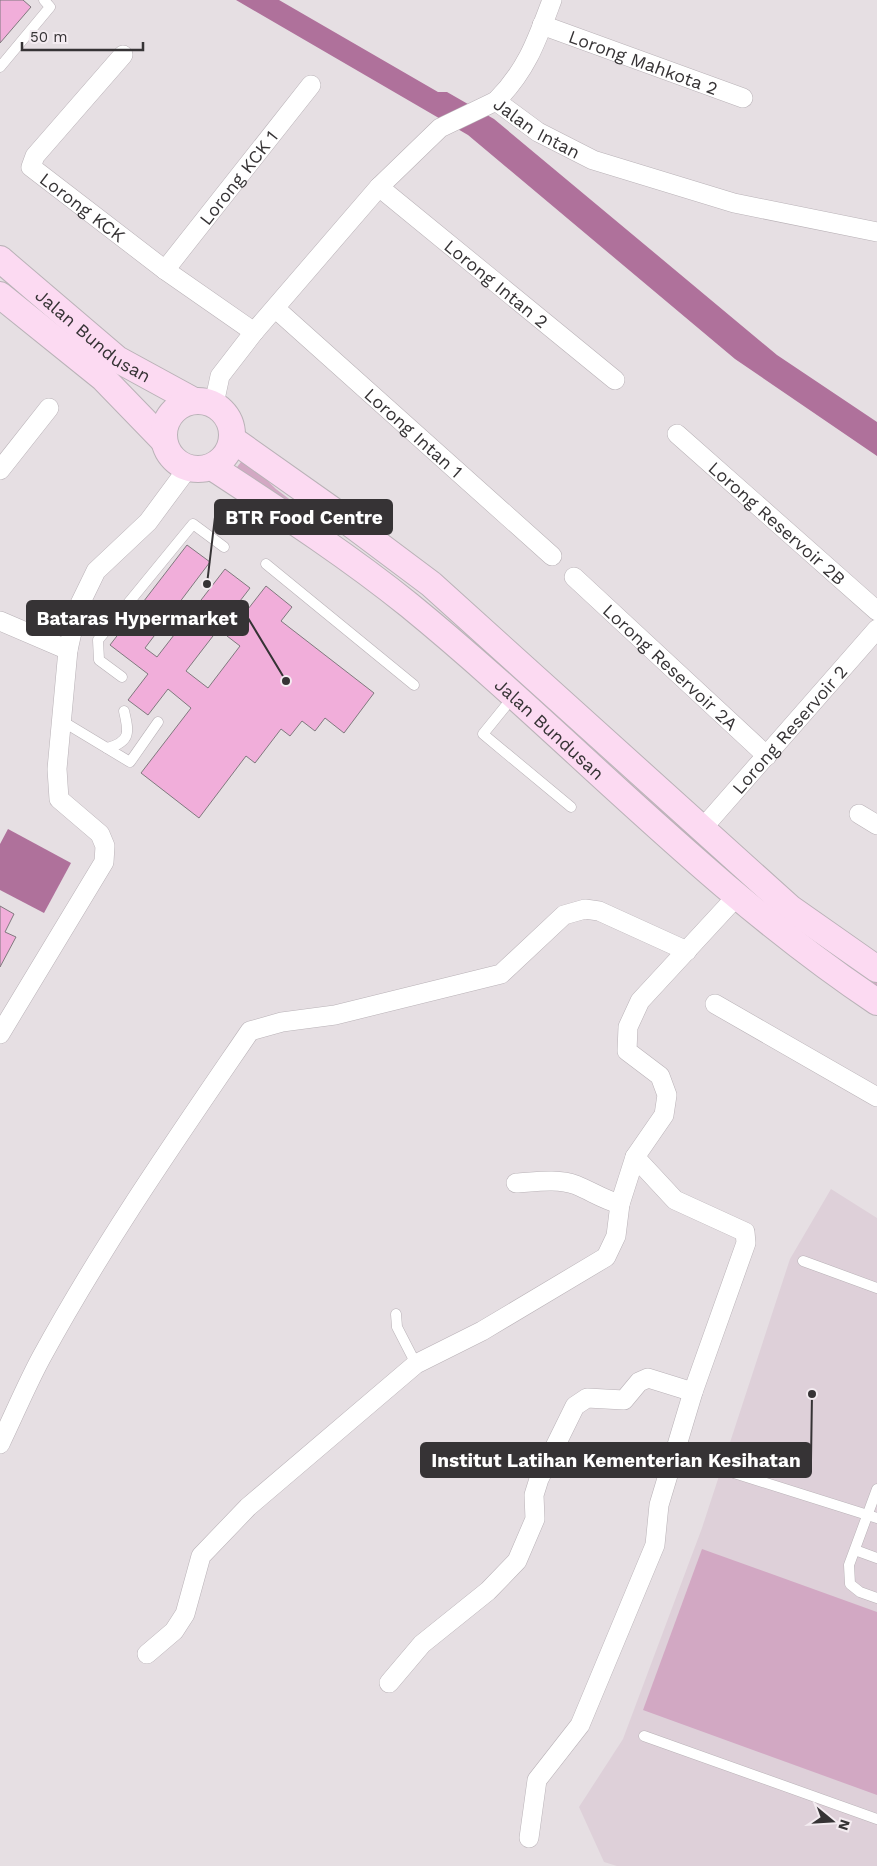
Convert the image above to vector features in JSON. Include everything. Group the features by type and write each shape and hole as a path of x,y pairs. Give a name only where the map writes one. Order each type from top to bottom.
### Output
{"main road":[{"name":"Jalan Bundusan","path":"0,259 117,358 204,402"},
{"name":"Jalan Bundusan","path":"0,295 104,378 164,441"},
{"path":"204,402 228,419 232,439 229,450 222,460 200,468 172,458 164,441 164,430 171,414 184,404 204,402"},
{"name":"Jalan Bundusan","path":"232,439 331,509 431,584 701,830 790,908 877,969"},
{"name":"Jalan Bundusan","path":"200,468 297,523 408,605 737,896 840,977 877,1002"}],"street":[{"path":"489,104 514,83 527,62 552,0"},
{"name":"Lorong Mahkota 2","path":"542,25 743,98"},
{"name":"Lorong KCK","path":"123,56 35,156 31,167 165,270 254,332"},
{"name":"Lorong KCK 1","path":"165,270 311,85"},
{"name":"Jalan Intan","path":"204,402 220,376 254,332 276,309 379,187 440,128 489,104 593,160 734,203 877,232"},
{"name":"Lorong Intan 2","path":"379,187 615,380"},
{"name":"Lorong Intan 1","path":"276,309 552,556"},
{"path":"0,470 49,408"},
{"name":"Lorong Reservoir 2B","path":"677,434 877,611"},
{"path":"3,1023 104,862 105,846 100,834 59,799 57,769 68,650 77,610 96,571 148,522 200,468"},
{"name":"Lorong Reservoir 2A","path":"574,578 767,756"},
{"path":"0,621 68,650"},
{"name":"Lorong Reservoir 2","path":"701,830 877,629"},
{"path":"859,814 877,824"},
{"path":"147,1654 174,1631 185,1614 201,1556 248,1507 416,1364 482,1331 606,1257 616,1236 620,1204 635,1157 664,1115 667,1094 660,1076 628,1051 628,1028 640,1001 737,896"},
{"path":"0,1444 41,1359 101,1255 149,1179 250,1031 282,1022 334,1015 501,974 564,914 585,909 599,911 687,951"},
{"path":"716,1004 877,1097"},
{"path":"529,1838 537,1780 580,1725 656,1546 659,1505 693,1392 746,1243 745,1232 675,1200 635,1157"},
{"path":"516,1183 558,1182 575,1185 596,1196 620,1204"},
{"path":"389,1683 422,1644 470,1607 517,1561 535,1519 534,1495 539,1478 574,1406 587,1398 624,1400 639,1382 648,1378 693,1392"}],"lane":[{"path":"0,67 50,2"},
{"path":"122,677 99,660 98,640 193,524 224,547"},
{"path":"266,564 414,685"},
{"path":"513,697 483,734 571,807"},
{"path":"107,748 119,745 126,739 128,731 124,711"},
{"path":"62,721 130,762 158,722"},
{"path":"803,1261 877,1288"},
{"path":"396,1314 397,1327 416,1364"},
{"path":"734,1473 873,1517"},
{"path":"877,1489 873,1517 849,1565 850,1584 860,1592 877,1598"},
{"path":"855,1550 877,1558"},
{"path":"644,1736 877,1819"}],"shaded area":[{"path":"236,0 279,0 438,92 447,92 494,119 777,355 877,422 877,456 735,359 468,135"},
{"path":"244,458 276,489 439,613 753,892 877,982 877,988 857,977 231,475"},
{"path":"8,829 71,863 44,913 0,890 0,844"},
{"path":"831,1189 877,1218 877,1866 617,1866 604,1862 579,1807 623,1739 702,1528 790,1259"},
{"path":"702,1549 877,1612 877,1795 643,1710"}],"building":[{"path":"0,0 23,0 31,7 0,43"},
{"path":"187,545 210,562 145,648 157,657 225,569 250,588 186,671 208,688 240,646 227,636 266,586 292,607 281,621 374,693 344,733 325,718 315,731 302,721 290,736 281,729 255,763 246,756 199,818 141,773 191,708 168,689 148,715 128,700 148,674 110,645"},
{"path":"0,906 14,914 5,932 16,937 0,967"}],"place":[{"name":"BTR Food Centre","path":"207,584"},
{"name":"Bataras Hypermarket","path":"286,681"},
{"name":"Institut Latihan Kementerian Kesihatan","path":"812,1394"}]}
